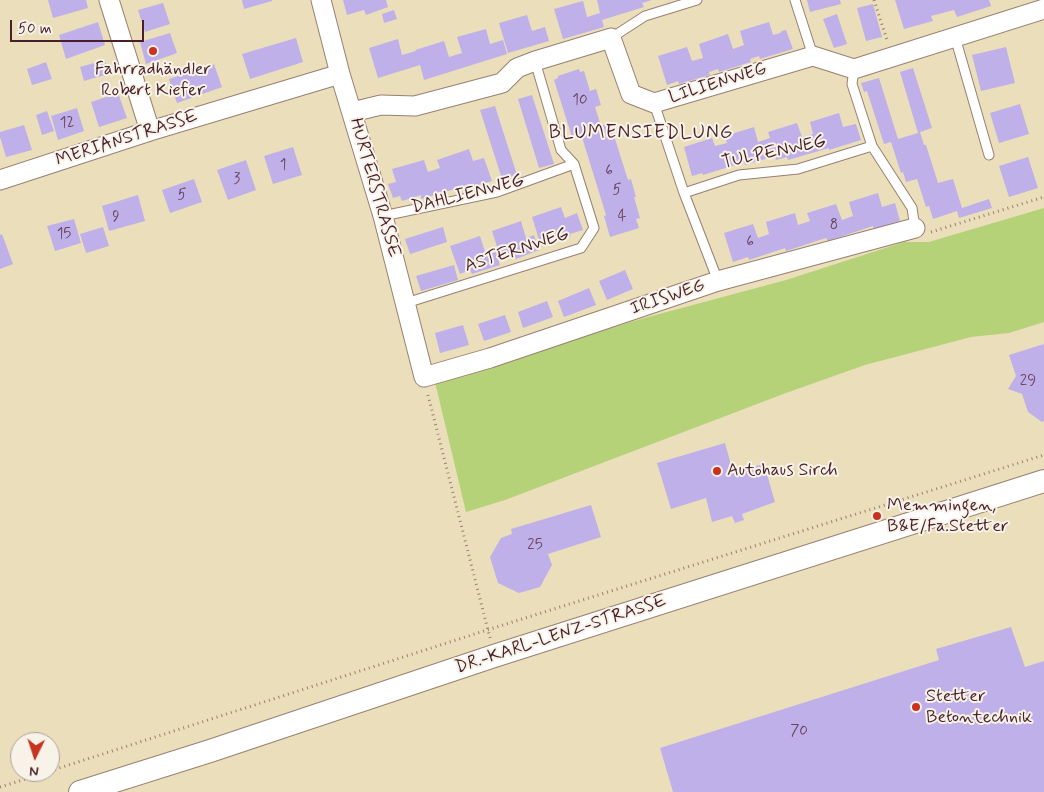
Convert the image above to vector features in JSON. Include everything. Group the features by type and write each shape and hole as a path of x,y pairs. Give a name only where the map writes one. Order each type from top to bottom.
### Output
{"street":[{"path":"109,0 150,131"},
{"name":"HURTERSTRASSE","path":"321,0 340,74 383,216 424,377"},
{"path":"813,56 854,69 1044,9"},
{"path":"352,112 381,105 415,106 502,83 517,68 611,38"},
{"name":"LILIENWEG","path":"611,38 631,94 654,103 813,56"},
{"name":"MERIANSTRASSE","path":"0,180 150,131 340,74"},
{"name":"IRISWEG","path":"424,377 490,358 718,281 915,228"},
{"name":"DR.-KARL-LENZ-STRASSE","path":"80,792 210,751 494,656 1044,481"}],"lane":[{"path":"611,38 645,16 697,0"},
{"path":"795,0 813,56"},
{"path":"955,36 989,155"},
{"path":"535,61 561,150 574,164"},
{"path":"854,69 852,84 872,146 912,208 915,228"},
{"path":"654,103 684,193 718,281"},
{"name":"TULPENWEG","path":"684,193 739,175 798,169 872,146"},
{"name":"DAHLIENWEG","path":"383,216 497,192 574,164"},
{"name":"ASTERNWEG","path":"406,303 581,248 594,228 574,164"}],"path":[{"path":"874,0 892,56"},
{"path":"915,228 922,233 933,232 1044,197"},
{"path":"424,377 494,656"},
{"path":"60,768 487,630 1044,455"},
{"path":"0,787 16,782"}],"green space":[{"path":"1044,208 1044,322 1009,333 971,337 865,365 786,393 505,500 466,512 435,382 637,320 786,280 904,242 929,242"}],"building":[{"path":"48,0 86,0 88,8 53,18"},
{"path":"242,0 272,0 272,1 244,9"},
{"path":"343,0 386,0 388,7 366,15 364,10 347,15"},
{"path":"597,0 652,0 642,3 644,7 602,20 604,27 563,39 554,9 583,1 587,17 600,13"},
{"path":"807,0 840,0 841,4 810,12"},
{"path":"895,0 989,0 991,6 957,17 954,10 931,16 933,21 904,29"},
{"path":"163,3 170,24 145,32 138,10"},
{"path":"873,4 882,37 866,41 857,8"},
{"path":"394,10 397,19 384,23 382,14"},
{"path":"837,14 847,44 834,48 823,19"},
{"path":"527,15 532,31 545,27 549,41 508,53 499,23"},
{"path":"98,22 105,45 66,59 59,35"},
{"path":"769,22 773,35 786,30 793,49 760,59 759,56 750,59 751,62 719,72 718,69 709,72 710,75 679,84 678,81 667,85 658,56 687,47 692,61 703,58 699,44 728,34 733,49 744,45 740,31"},
{"path":"486,29 490,44 503,40 507,54 424,80 420,65 378,78 369,48 398,39 402,55 444,41 449,57 462,53 457,37"},
{"path":"170,33 177,53 146,64 140,42"},
{"path":"296,38 303,62 250,79 242,54"},
{"path":"1006,47 1015,83 981,91 972,55"},
{"path":"105,60 108,74 84,81 80,67"},
{"path":"46,62 52,79 32,85 27,69"},
{"path":"214,64 222,87 177,103 169,79"},
{"path":"913,68 932,128 920,132 938,183 953,179 962,208 989,199 992,208 959,218 957,211 933,219 929,206 926,207 917,179 906,182 903,172 901,173 891,142 884,144 867,91 864,92 861,83 879,78 898,139 918,133 900,72"},
{"path":"579,69 580,72 584,71 590,91 596,89 601,105 595,107 601,126 610,123 628,180 631,179 640,218 636,219 639,228 610,237 604,216 606,215 581,134 572,137 554,80 558,76"},
{"path":"118,93 127,118 99,127 91,102"},
{"path":"532,95 554,164 539,168 518,99"},
{"path":"1020,104 1029,134 999,143 990,113"},
{"path":"495,106 517,175 502,179 480,110"},
{"path":"77,108 84,131 58,140 51,116"},
{"path":"47,111 54,131 42,135 36,115"},
{"path":"839,113 843,127 856,124 861,140 788,160 787,157 776,160 775,156 745,165 744,162 703,175 702,173 692,176 684,147 712,138 715,146 727,143 725,136 754,127 758,142 770,138 768,132 797,123 802,137 813,134 810,122"},
{"path":"24,125 32,150 6,157 0,132"},
{"path":"293,147 302,175 273,184 264,156"},
{"path":"469,149 473,161 484,158 492,181 465,189 465,186 421,199 421,195 402,201 400,196 393,198 388,184 396,182 392,169 424,160 428,172 440,168 437,160"},
{"path":"1028,157 1038,188 1009,197 999,166"},
{"path":"246,160 256,190 228,200 217,170"},
{"path":"194,179 202,202 170,213 162,190"},
{"path":"878,193 882,207 895,203 900,221 874,229 873,226 828,241 826,238 786,251 785,248 749,260 748,257 733,262 724,233 753,224 758,238 769,234 766,222 795,213 798,225 810,221 807,213 836,204 842,220 853,216 849,202"},
{"path":"138,195 145,221 109,231 102,206"},
{"path":"561,207 565,218 577,213 583,230 541,246 532,217"},
{"path":"74,219 81,243 55,251 47,226"},
{"path":"521,221 526,238 534,235 539,250 516,259 514,255 501,259 492,231"},
{"path":"103,227 109,246 86,253 80,234"},
{"path":"443,227 447,242 410,254 405,239"},
{"path":"2,234 13,264 0,269 0,235"},
{"path":"480,236 486,255 496,252 500,265 472,274 470,270 460,274 450,246"},
{"path":"454,265 458,280 421,291 416,276"},
{"path":"625,270 633,289 607,300 599,281"},
{"path":"589,288 596,305 564,317 558,301"},
{"path":"547,301 553,317 523,328 518,312"},
{"path":"505,315 511,332 484,341 478,324"},
{"path":"463,325 469,345 440,353 435,333"},
{"path":"1044,344 1044,421 1042,422 1028,412 1022,394 1008,389 1016,376 1009,355"},
{"path":"725,443 733,472 764,464 775,502 742,514 744,520 735,523 732,516 712,522 706,498 671,509 657,463"},
{"path":"591,505 601,537 548,554 552,565 540,587 519,593 498,583 490,557 501,538 512,534 511,529"},
{"name":"Stetter Betontechnik","path":"1011,627 1025,667 1044,661 1044,792 673,792 660,748 939,660 936,649"}],"place":[{"name":"Fahrradhändler Robert Kiefer","path":"153,51"},
{"name":"Autohaus Sirch","path":"717,471"},
{"name":"Memmingen, B&E/Fa.Stetter","path":"877,516"},
{"name":"Stetter Betontechnik","path":"916,707"}],"district":[{"name":"BLUMENSIEDLUNG","path":"641,134"}]}
